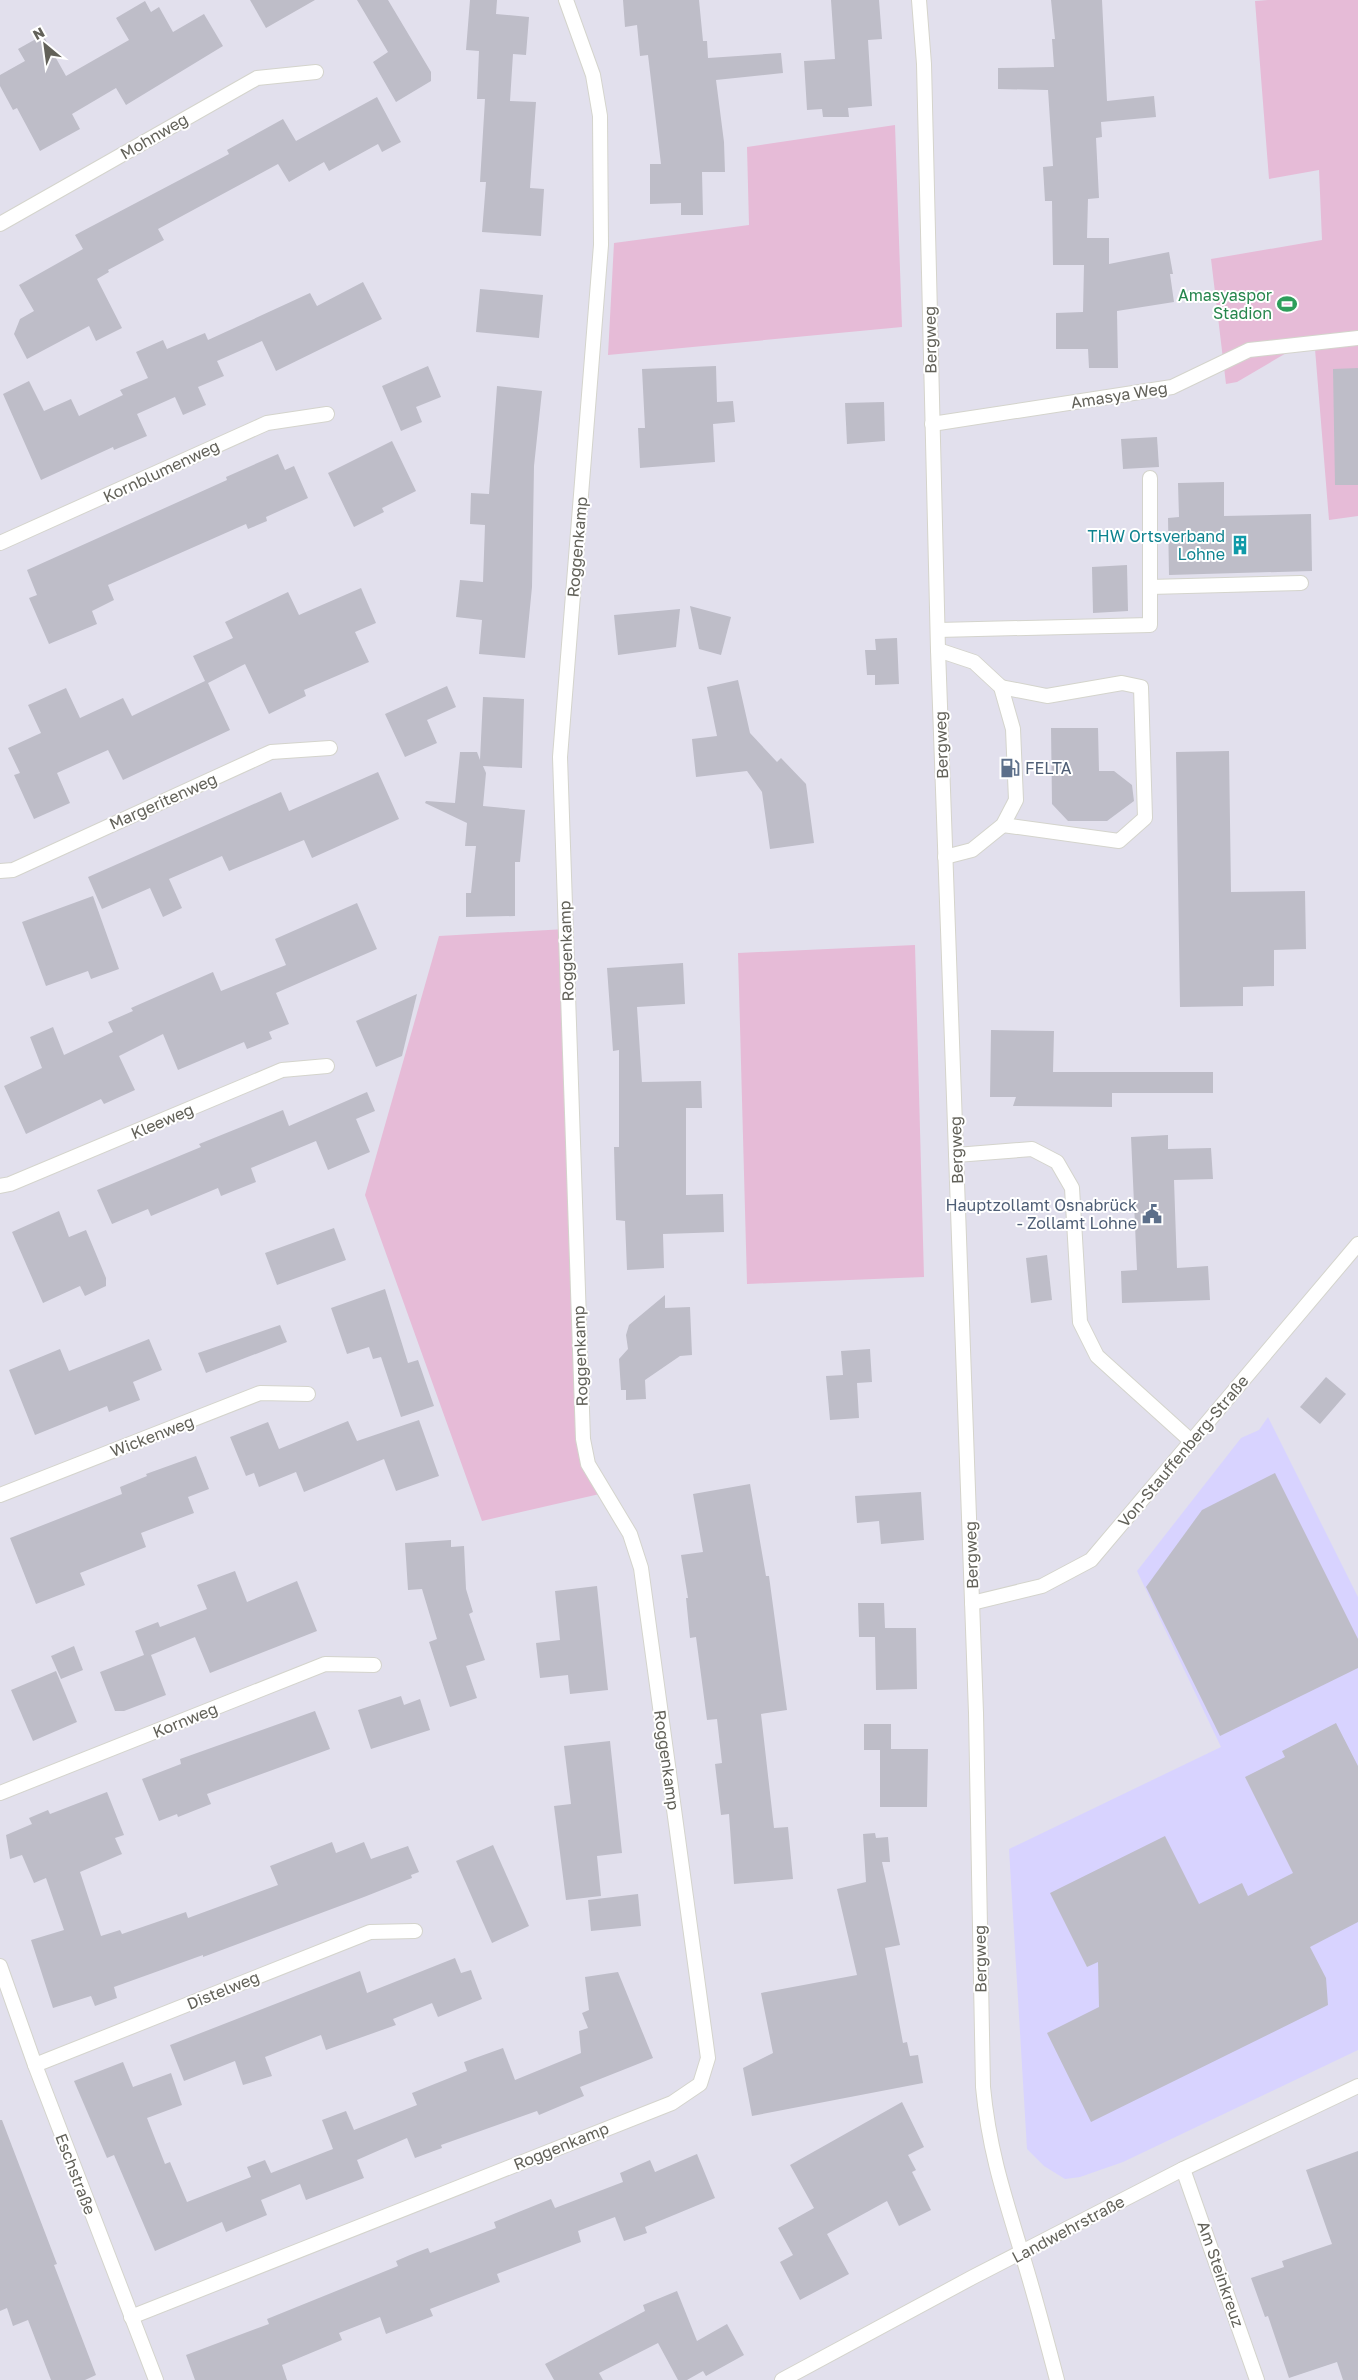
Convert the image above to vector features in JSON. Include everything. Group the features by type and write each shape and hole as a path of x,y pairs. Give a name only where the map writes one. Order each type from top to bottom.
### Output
{"street":[{"name":"Roggenkamp","path":"131,2317 672,2103 700,2084 708,2058 642,1568 630,1534 588,1464 583,1439 560,756 601,245 600,116 592,75 573,25 566,0"},
{"name":"Bergweg","path":"919,0 924,64 938,650 972,1603 983,2088 986,2128 998,2180 1022,2253 1057,2380"},
{"name":"Mohnweg","path":"0,224 258,78 316,72"},
{"name":"Amasya Weg","path":"932,424 1172,387 1249,350 1358,338"},
{"name":"Kornblumenweg","path":"0,543 266,423 327,414"},
{"path":"938,630 1150,625 1150,478"},
{"path":"1150,586 1301,584"},
{"path":"938,650 974,662 1001,687 1013,729 1016,800 1003,825 972,850 945,857"},
{"path":"1001,687 1046,696 1122,683 1142,687 1144,818 1119,841 1003,825"},
{"name":"Margeritenweg","path":"0,871 13,870 271,752 330,748"},
{"name":"Kleeweg","path":"0,1186 10,1184 282,1070 327,1066"},
{"path":"956,1155 1032,1149 1057,1162 1072,1188 1080,1322 1097,1356 1191,1441"},
{"name":"Von-Stauffenberg-Straße","path":"972,1603 1042,1586 1091,1560 1358,1244"},
{"name":"Wickenweg","path":"0,1495 260,1393 308,1394"},
{"name":"Kornweg","path":"0,1793 325,1664 374,1665"},
{"name":"Distelweg","path":"35,2065 370,1932 415,1930"},
{"name":"Eschstraße","path":"0,1966 35,2065 156,2380"},
{"name":"Landwehrstraße","path":"782,2380 1183,2169 1358,2086"},
{"name":"Am Steinkreuz","path":"1183,2169 1258,2380"}],"shaded area":[{"name":"Amasyaspor Stadion","path":"1358,0 1358,516 1329,520 1315,349 1288,352 1237,382 1226,384 1211,259 1322,240 1319,170 1269,179 1255,1"},
{"path":"895,125 902,327 608,355 614,243 749,225 747,147"},
{"path":"566,929 583,1439 604,1493 482,1521 365,1195 439,936"},
{"path":"915,945 924,1277 747,1284 738,953"},
{"path":"1268,1417 1358,1597 1358,2050 1123,2162 1080,2177 1065,2179 1044,2166 1027,2149 1009,1849 1221,1747 1137,1571 1241,1438 1259,1430"}],"building":[{"path":"250,0 315,0 266,28"},
{"path":"357,0 388,0 431,72 431,81 396,102 373,62 388,52"},
{"path":"470,0 497,0 496,14 529,17 526,55 513,54 510,101 536,102 530,188 544,189 541,236 482,232 486,182 480,182 485,99 477,99 479,51 466,50"},
{"path":"623,0 699,0 703,41 707,41 708,58 781,53 783,73 716,80 724,142 725,172 702,172 703,215 681,215 681,203 650,204 650,164 661,164 648,55 640,56 637,25 625,27"},
{"path":"831,0 879,0 882,39 868,40 872,106 848,108 849,117 823,117 822,109 807,110 804,61 835,59"},
{"path":"1051,0 1102,0 1107,101 1154,96 1156,117 1101,122 1102,137 1096,138 1099,198 1088,199 1087,238 1109,238 1109,264 1169,252 1173,274 1170,274 1174,302 1117,311 1118,368 1089,368 1088,349 1056,349 1056,313 1083,312 1084,265 1053,265 1052,201 1045,201 1043,167 1053,166 1048,90 998,89 998,68 1054,67 1052,39 1055,39"},
{"path":"145,1 151,12 159,7 173,32 204,14 223,46 126,105 116,88 72,114 80,129 40,151 17,108 13,110 0,86 0,75 25,61 18,49 43,35 66,76 129,40 116,18"},
{"path":"377,97 401,142 382,152 378,144 329,171 324,162 289,182 278,164 158,229 164,240 108,270 109,272 97,279 122,328 96,341 89,326 27,359 14,334 20,319 34,311 19,285 83,249 75,235 229,154 227,150 283,119 296,141"},
{"path":"363,282 382,319 276,371 262,341 217,361 224,376 198,387 206,405 183,415 175,397 137,414 147,436 114,450 113,447 41,480 3,394 29,381 44,411 71,399 79,416 123,395 120,390 148,378 136,352 163,340 167,349 205,333 208,340 310,293 317,306"},
{"path":"480,289 543,295 539,338 476,332"},
{"path":"428,366 441,397 416,407 422,422 401,431 382,386"},
{"path":"716,366 717,402 733,401 735,422 713,424 715,462 640,468 638,428 645,428 642,369"},
{"path":"1358,368 1358,485 1335,485 1333,369"},
{"path":"497,386 542,391 534,466 532,587 525,658 479,654 482,620 456,617 460,580 483,582 485,525 470,524 471,493 489,494"},
{"path":"884,402 885,441 847,444 845,403"},
{"path":"1157,437 1159,467 1123,469 1121,439"},
{"path":"392,441 416,491 382,508 384,512 354,527 328,473"},
{"path":"278,454 285,470 294,466 308,498 266,517 267,521 248,529 246,524 108,585 114,600 92,611 97,624 49,644 29,598 37,595 27,570 227,480 226,477"},
{"name":"THW Ortsverband Lohne","path":"1224,482 1224,516 1311,514 1312,571 1169,575 1168,518 1179,517 1178,483"},
{"path":"1127,565 1128,611 1093,613 1092,567"},
{"path":"361,588 376,623 355,632 369,662 304,690 306,696 269,714 245,664 208,683 230,730 123,780 108,750 57,773 70,803 34,819 14,775 20,773 8,748 41,733 28,705 66,688 80,718 123,698 132,716 205,681 193,656 233,638 225,622 288,592 299,615"},
{"path":"690,606 731,617 721,655 699,649"},
{"path":"680,609 676,647 618,655 614,615"},
{"path":"897,638 899,684 875,685 875,675 867,675 865,650 876,650 875,639"},
{"path":"738,680 750,733 777,762 781,758 806,784 814,843 770,849 762,792 747,771 696,777 692,739 717,736 707,687"},
{"path":"447,686 456,707 427,720 437,743 405,757 385,714"},
{"path":"483,697 524,699 522,768 483,766 486,773 483,806 525,810 520,862 515,862 515,916 466,917 466,893 471,893 476,846 465,846 467,823 425,803 426,801 455,803 460,752 477,752 480,760"},
{"path":"1051,728 1098,728 1099,771 1114,771 1132,785 1134,801 1107,821 1068,821 1052,804"},
{"path":"1229,751 1231,892 1305,891 1306,949 1274,950 1274,986 1243,987 1243,1006 1180,1007 1176,752"},
{"path":"378,772 399,819 312,858 304,840 229,871 222,856 169,879 182,908 163,917 150,888 102,909 88,877 281,792 289,811"},
{"path":"93,896 119,969 91,979 88,971 46,986 22,922"},
{"path":"357,903 377,949 276,993 289,1024 269,1032 272,1039 247,1049 244,1042 178,1070 163,1034 119,1056 135,1090 104,1104 101,1099 26,1134 4,1086 42,1068 30,1037 53,1027 64,1055 113,1032 108,1022 133,1011 131,1008 213,972 221,991 286,965 275,939"},
{"path":"683,963 685,1004 637,1007 642,1082 701,1081 702,1108 686,1108 686,1195 723,1194 724,1232 663,1234 664,1268 627,1270 625,1221 616,1220 614,1147 619,1147 619,1050 613,1051 607,968"},
{"path":"417,994 402,1056 376,1067 356,1021"},
{"path":"991,1030 1054,1031 1053,1072 1213,1072 1213,1093 1112,1093 1112,1107 1013,1106 1016,1097 990,1097"},
{"path":"367,1092 375,1111 356,1119 370,1152 328,1170 316,1141 251,1168 256,1182 221,1196 218,1188 151,1216 148,1209 112,1224 97,1190 201,1147 199,1144 283,1110 289,1126"},
{"path":"1168,1135 1168,1149 1211,1148 1213,1179 1174,1180 1177,1268 1208,1266 1210,1300 1122,1303 1121,1271 1137,1270 1131,1137"},
{"path":"59,1211 69,1237 86,1230 106,1278 106,1286 85,1296 80,1286 43,1303 12,1232"},
{"path":"334,1228 346,1260 277,1285 265,1253"},
{"path":"1047,1255 1052,1300 1031,1303 1026,1258"},
{"path":"385,1289 408,1363 418,1360 434,1406 401,1417 381,1357 373,1359 369,1347 347,1354 331,1308"},
{"path":"665,1295 665,1308 690,1307 692,1355 680,1356 645,1380 646,1399 626,1400 626,1390 621,1390 619,1359 628,1349 626,1335 629,1325"},
{"path":"280,1325 287,1342 206,1373 198,1353"},
{"path":"149,1339 162,1370 133,1382 140,1400 109,1412 107,1406 35,1435 9,1370 60,1349 69,1371"},
{"path":"870,1349 872,1382 857,1383 859,1418 830,1420 826,1376 843,1375 841,1351"},
{"path":"1326,1377 1346,1394 1320,1424 1300,1407"},
{"path":"419,1420 439,1476 396,1491 384,1459 304,1492 296,1472 259,1487 254,1473 246,1476 230,1437 268,1422 279,1449 348,1421 357,1441"},
{"path":"196,1456 209,1489 188,1497 194,1513 141,1533 146,1547 80,1573 85,1585 36,1604 10,1538 122,1494 120,1487 147,1476 146,1474"},
{"path":"1275,1473 1358,1639 1358,1668 1220,1736 1146,1587 1202,1510"},
{"path":"750,1484 766,1576 769,1576 787,1710 761,1714 774,1828 788,1827 793,1879 734,1884 729,1814 721,1815 715,1764 722,1763 717,1719 707,1720 696,1637 690,1638 686,1598 688,1598 681,1555 703,1552 693,1494"},
{"path":"921,1492 924,1540 881,1544 879,1521 857,1523 855,1496"},
{"path":"451,1540 451,1547 464,1546 466,1589 473,1612 469,1614 485,1660 466,1666 477,1698 450,1707 429,1642 437,1639 422,1589 408,1590 405,1543"},
{"path":"235,1571 247,1602 297,1581 317,1631 210,1673 195,1637 151,1655 166,1695 124,1711 115,1711 100,1672 144,1655 135,1631 158,1622 160,1627 207,1609 197,1585"},
{"path":"597,1586 608,1690 570,1694 568,1675 540,1678 536,1643 560,1640 555,1591"},
{"path":"858,1603 884,1603 885,1628 916,1628 917,1689 876,1690 875,1637 859,1637"},
{"path":"74,1646 83,1670 61,1679 51,1656"},
{"path":"56,1671 77,1722 33,1741 11,1690"},
{"path":"401,1696 404,1705 420,1699 430,1730 371,1749 358,1710"},
{"path":"315,1711 330,1749 207,1794 211,1804 178,1817 177,1814 159,1821 142,1779 181,1764 180,1759"},
{"path":"1336,1723 1358,1766 1358,1922 1310,1947 1326,1978 1328,2005 1091,2122 1047,2033 1099,2007 1098,1962 1087,1967 1050,1893 1165,1836 1199,1904 1242,1883 1248,1896 1293,1873 1245,1777 1285,1757 1282,1751"},
{"path":"864,1724 891,1724 891,1749 928,1749 927,1807 880,1807 880,1750 864,1750"},
{"path":"610,1741 622,1853 597,1856 601,1896 566,1900 554,1806 571,1804 564,1746"},
{"path":"107,1792 124,1835 115,1838 122,1854 80,1872 101,1936 120,1930 122,1934 186,1912 188,1918 278,1885 270,1866 332,1842 336,1853 364,1842 371,1859 408,1846 419,1872 411,1875 412,1878 364,1897 203,1957 203,1955 114,1987 117,1998 95,2006 91,1996 53,2008 31,1940 64,1930 46,1878 34,1883 22,1855 10,1859 6,1835 32,1824 29,1818 48,1810 50,1814"},
{"path":"875,1833 876,1838 888,1837 890,1862 882,1862 900,1945 885,1948 903,2043 907,2042 910,2056 918,2055 923,2083 752,2116 743,2068 773,2053 761,1993 857,1975 837,1889 866,1882 863,1834"},
{"path":"493,1845 529,1926 492,1943 456,1861"},
{"path":"638,1894 641,1926 591,1931 588,1900"},
{"path":"455,1958 461,1973 471,1970 482,1999 438,2017 432,2003 393,2019 396,2025 326,2050 321,2035 265,2057 272,2076 243,2085 235,2061 184,2081 170,2045 360,1971 367,1993"},
{"path":"618,1972 653,2058 580,2087 584,2096 539,2115 537,2111 441,2145 442,2148 415,2158 407,2138 357,2160 364,2178 306,2200 300,2184 261,2200 267,2215 226,2232 222,2222 155,2251 114,2155 107,2158 74,2081 123,2062 133,2087 171,2073 182,2105 147,2118 165,2164 170,2162 187,2202 251,2177 247,2167 265,2160 271,2173 333,2149 322,2120 346,2111 354,2130 417,2105 412,2093 467,2071 464,2062 503,2048 515,2080 581,2053 579,2031 588,2028 582,2013 589,2010 585,1977"},
{"path":"902,2102 924,2147 908,2155 916,2170 912,2172 931,2210 899,2226 887,2201 827,2234 849,2274 800,2300 780,2262 793,2255 778,2228 814,2208 790,2165"},
{"path":"0,2120 2,2120 57,2264 54,2265 96,2375 85,2380 51,2380 28,2320 13,2326 7,2308 0,2311"},
{"path":"1358,2151 1358,2380 1343,2380 1337,2362 1289,2378 1268,2316 1265,2317 1251,2278 1284,2267 1282,2261 1332,2244 1306,2170"},
{"path":"697,2154 715,2198 645,2227 647,2233 624,2241 615,2217 578,2231 581,2242 497,2274 500,2282 430,2309 433,2316 386,2334 380,2317 339,2333 342,2340 282,2365 287,2380 195,2380 186,2355 269,2324 267,2319 398,2266 396,2261 410,2255 428,2248 430,2253 496,2228 494,2222 551,2199 555,2208 623,2182 620,2173 650,2160 655,2172"},
{"path":"677,2291 697,2341 727,2324 744,2355 706,2376 703,2371 687,2380 678,2380 658,2343 599,2373 603,2380 554,2380 545,2364 645,2311 643,2305"}],"place":[{"name":"Amasyaspor Stadion","path":"1287,304"},
{"name":"THW Ortsverband Lohne","path":"1240,545"},
{"name":"FELTA","path":"1010,768"},
{"name":"Hauptzollamt Osnabrück - Zollamt Lohne","path":"1152,1214"}]}
